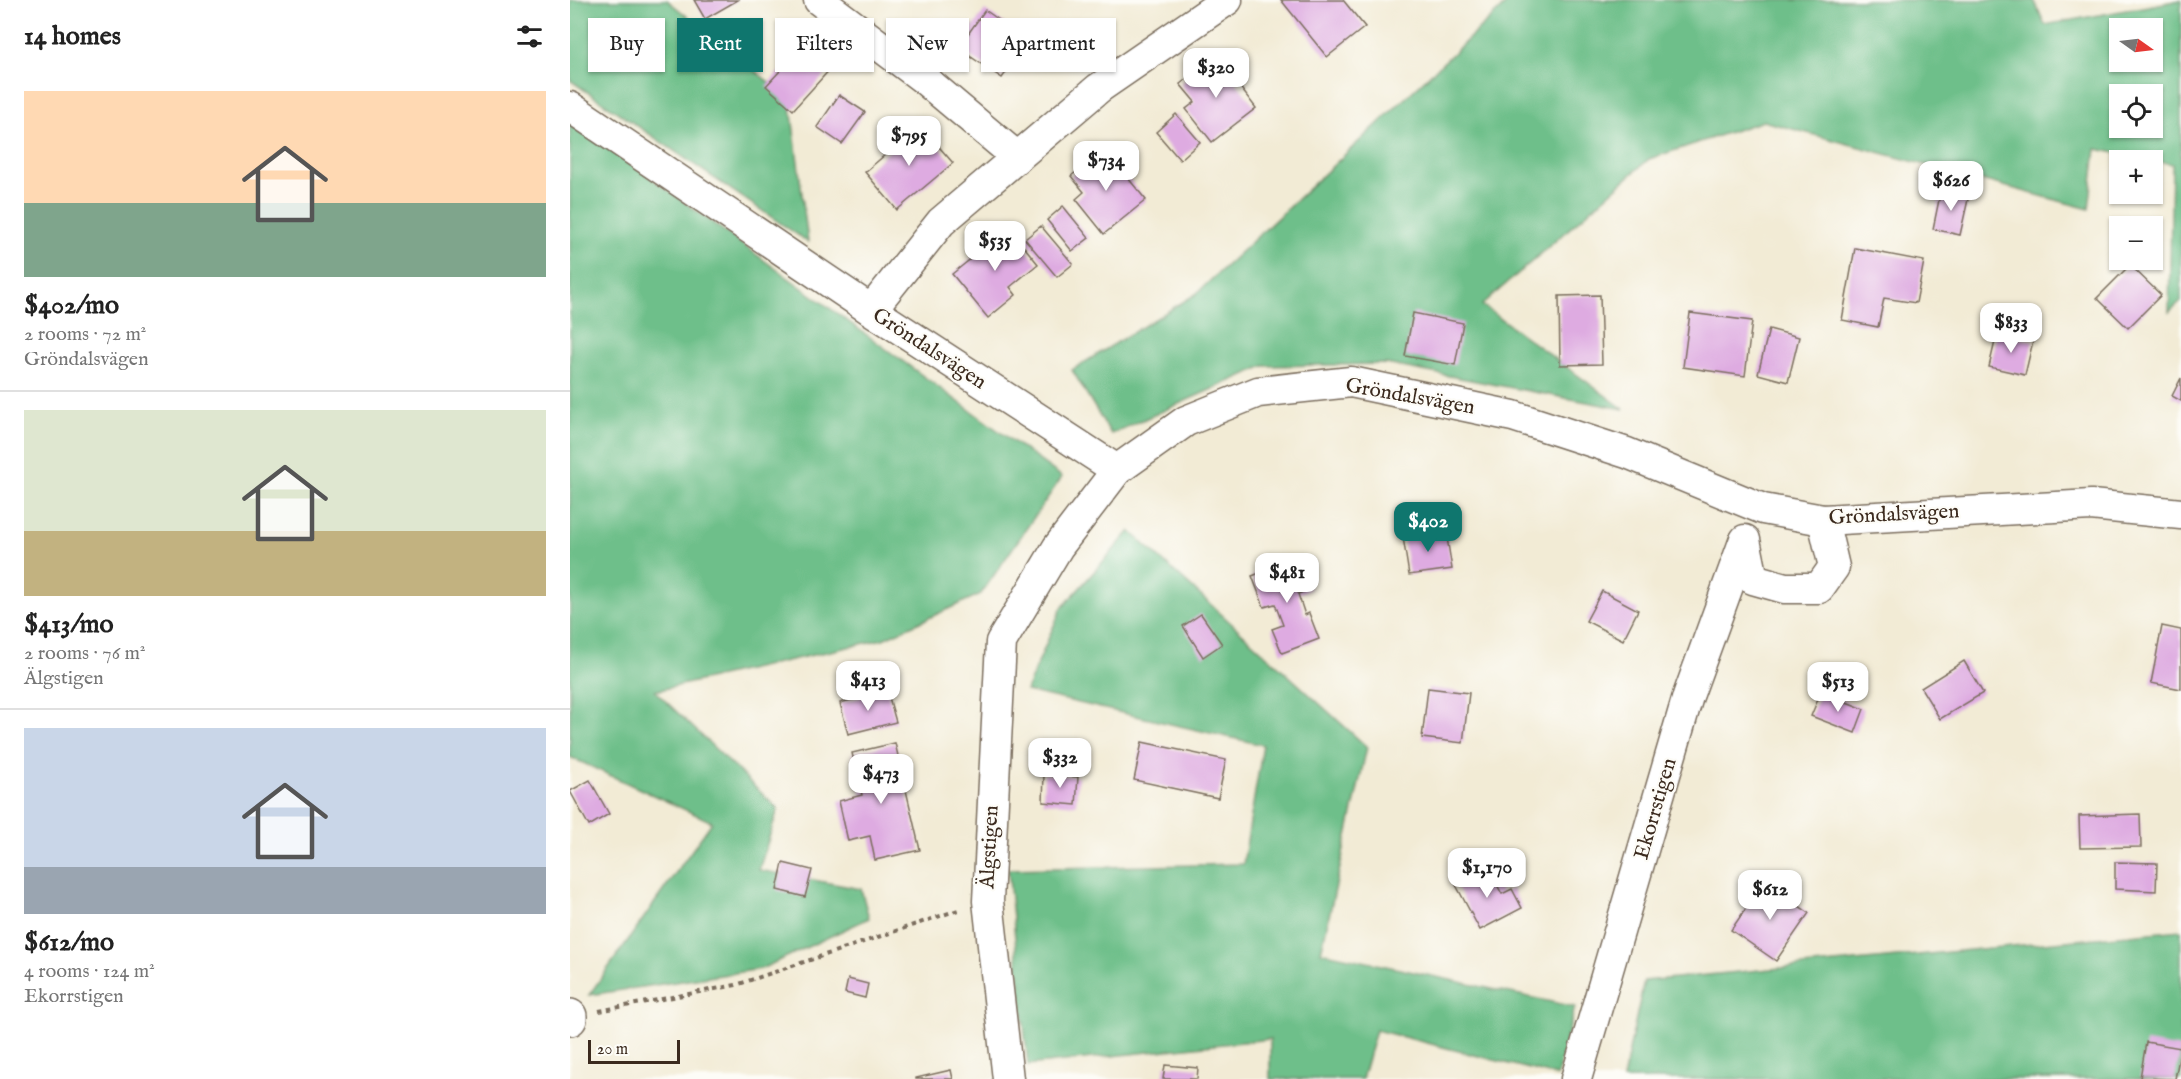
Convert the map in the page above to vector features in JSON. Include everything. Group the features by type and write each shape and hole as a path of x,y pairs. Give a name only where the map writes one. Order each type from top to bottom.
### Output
{"street":[{"path":"819,0 924,79 1017,157"},
{"path":"871,310 941,222 1099,88 1227,0"},
{"name":"Gröndalsvägen","path":"570,107 871,310 1117,470 1186,421 1258,392 1351,382 1512,416 1627,453 1763,509 1823,520 2091,505 2181,514"},
{"name":"Älgstigen","path":"1008,1079 988,901 1001,642 1058,547 1117,470"},
{"name":"Ekorrstigen","path":"1576,1079 1688,696 1744,542 1763,509"},
{"path":"1744,542 1753,579 1785,588 1819,588 1834,567 1823,520"}],"path":[{"path":"570,1017 736,985 988,901"}],"green space":[{"path":"570,0 667,0 689,18 677,18 677,72 756,72 790,99 808,242 570,80"},
{"path":"1510,0 2034,0 2045,25 2181,0 2181,301 2169,312 2172,164 2163,162 2163,150 2109,152 2096,149 2089,209 1763,121 1649,159 1482,305 1624,409 1386,364 1264,366 1111,434 1072,370 1196,294"},
{"path":"570,119 1062,477 981,594 883,639 655,691 778,809 759,870 861,889 869,918 761,969 589,995 712,822 570,757"},
{"path":"1130,531 1367,747 1321,952 1575,1007 1557,1076 1376,1030 1362,1079 1270,1079 1270,1039 1028,1065 1008,869 1243,864 1263,745 1026,691 1061,609"},
{"path":"2181,930 2181,1079 1623,1079 1644,981"}],"building":[{"path":"694,0 738,0 707,18 704,18"},
{"path":"1281,0 1343,0 1365,27 1327,57"},
{"path":"985,10 996,18 981,18 981,64 969,56 969,33"},
{"path":"1216,56 1256,108 1212,142 1186,109 1195,102 1180,84"},
{"path":"779,72 827,72 793,110 766,86"},
{"path":"993,72 1006,72 1002,78"},
{"path":"839,95 865,112 842,144 817,127"},
{"path":"1176,114 1200,142 1180,160 1156,132"},
{"path":"920,125 953,163 897,210 865,172"},
{"path":"1104,149 1146,200 1104,234 1076,199 1084,192 1071,176"},
{"path":"1941,190 1969,195 1960,235 1933,229"},
{"path":"1063,206 1089,238 1072,251 1047,220"},
{"path":"1041,226 1073,264 1057,277 1025,239"},
{"path":"1009,228 1038,264 1010,287 1016,295 988,318 952,274"},
{"path":"1855,248 1924,261 1916,303 1884,298 1878,327 1842,320"},
{"path":"2125,270 2135,270 2161,295 2128,328 2097,298"},
{"path":"1600,295 1602,364 1560,365 1559,296"},
{"path":"1413,313 1463,323 1455,365 1405,356"},
{"path":"1690,313 1752,321 1745,376 1683,367"},
{"path":"1769,329 1799,337 1788,382 1758,374"},
{"path":"1997,333 2033,341 2025,375 1989,367"},
{"path":"2181,378 2181,401 2172,396"},
{"path":"1446,531 1452,569 1409,575 1403,537"},
{"path":"1298,558 1310,589 1298,594 1305,615 1309,613 1319,639 1282,653 1272,629 1283,625 1275,604 1264,607 1252,576"},
{"path":"1602,591 1638,610 1623,640 1586,621"},
{"path":"1201,614 1222,644 1203,657 1183,626"},
{"path":"2162,626 2181,630 2181,689 2151,683"},
{"path":"1964,661 1983,693 1940,719 1921,688"},
{"path":"1428,688 1469,693 1463,743 1422,738"},
{"path":"887,690 896,722 848,734 840,703"},
{"path":"1821,692 1864,709 1855,733 1811,716"},
{"path":"1142,742 1226,760 1218,798 1134,780"},
{"path":"895,743 920,850 875,860 870,836 848,841 839,801 862,795 852,753"},
{"path":"1044,774 1078,777 1076,805 1043,802"},
{"path":"590,780 609,814 589,826 570,791"},
{"path":"2140,814 2141,847 2080,848 2079,816"},
{"path":"2115,862 2157,863 2156,891 2115,889"},
{"path":"783,863 812,870 805,897 777,890"},
{"path":"1488,868 1502,894 1512,889 1522,908 1480,930 1456,885"},
{"path":"1764,882 1809,913 1776,961 1731,930"},
{"path":"848,979 868,984 865,998 845,993"},
{"path":"2146,1042 2181,1048 2175,1079 2140,1078"},
{"path":"1165,1065 1198,1068 1197,1079 1163,1079"},
{"path":"951,1070 953,1079 916,1079 916,1078"}]}
